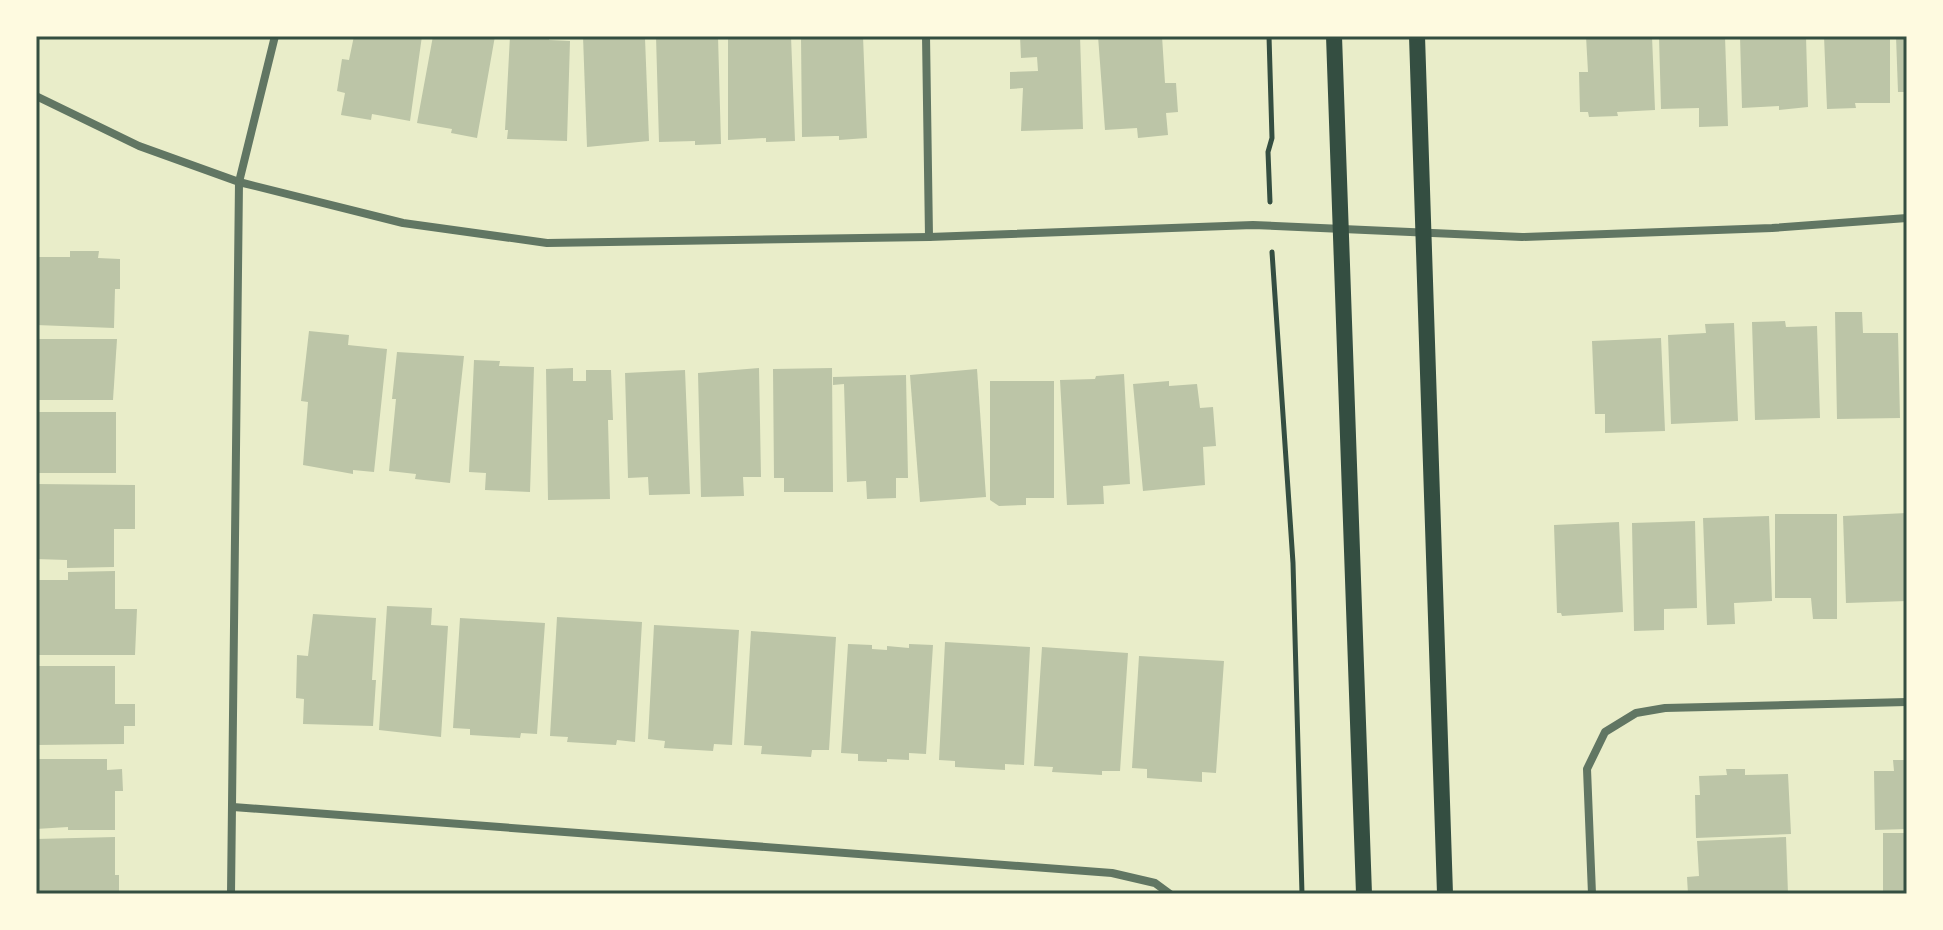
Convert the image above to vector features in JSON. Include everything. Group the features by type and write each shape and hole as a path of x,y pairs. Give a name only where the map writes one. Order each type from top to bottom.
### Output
{"main road":[{"path":"1334,36 1364,894"},
{"path":"1417,36 1445,894"}],"street":[{"path":"231,894 239,182 275,36"},
{"path":"926,36 929,237"},
{"path":"36,96 139,146 239,182 403,223 547,243 929,237 1253,225 1537,237 1772,228 1907,218"},
{"path":"1592,894 1587,769 1605,732 1627,718 1636,713 1665,708 1907,702"},
{"path":"233,807 1112,873 1155,883 1170,894"}],"path":[{"path":"1268,152 1272,138 1269,36"},
{"path":"1274,305 1278,323 1293,563 1302,894"}],"building":[{"path":"354,36 422,36 410,121 372,114 371,120 341,115 345,93 337,91 342,59 349,60"},
{"path":"433,36 495,36 477,138 451,133 452,129 417,123"},
{"path":"510,36 550,36 549,40 570,41 567,141 507,139"},
{"path":"583,36 645,38 649,141 587,147"},
{"path":"656,36 718,36 721,144 659,142"},
{"path":"728,36 791,36 795,141 766,142 766,138 728,140"},
{"path":"801,36 863,36 867,138 839,140 839,136 802,137"},
{"path":"1020,36 1080,36 1083,129 1021,131 1023,88 1010,89 1010,72 1038,71 1037,57 1021,58"},
{"path":"1098,36 1162,36 1165,83 1176,83 1178,112 1166,113 1168,135 1138,138 1137,128 1105,130"},
{"path":"1586,36 1652,36 1655,110 1589,117 1588,112 1580,112 1579,72 1588,72"},
{"path":"1659,36 1725,36 1728,126 1699,127 1699,108 1661,109"},
{"path":"1740,36 1806,36 1808,107 1779,110 1779,106 1742,108"},
{"path":"1824,36 1890,36 1890,103 1855,103 1856,108 1827,109"},
{"path":"1896,36 1907,36 1907,92 1898,92"},
{"path":"70,251 99,251 98,258 120,259 120,289 115,289 114,328 36,325 37,257 70,257"},
{"path":"1835,312 1862,312 1863,333 1898,333 1900,418 1837,419"},
{"path":"1785,321 1786,327 1817,326 1820,418 1755,420 1752,322"},
{"path":"1734,323 1738,421 1671,424 1668,335 1706,333 1705,324"},
{"path":"309,331 349,335 348,345 387,349 374,472 353,470 353,474 303,465 308,402 301,401"},
{"path":"1661,338 1665,431 1605,433 1605,414 1595,414 1592,341"},
{"path":"36,339 117,339 113,400 36,400"},
{"path":"397,352 464,356 450,483 415,479 416,474 389,471"},
{"path":"474,360 500,361 499,366 534,367 530,492 485,490 486,473 469,472"},
{"path":"573,368 573,381 586,381 586,370 611,370 613,420 608,420 610,499 548,500 546,369"},
{"path":"759,368 761,477 743,477 744,496 701,497 698,373"},
{"path":"832,368 833,492 784,492 784,478 774,478 773,369"},
{"path":"977,369 986,497 920,502 910,375"},
{"path":"685,370 690,494 649,495 648,477 628,478 625,373"},
{"path":"1124,374 1130,484 1103,486 1104,504 1067,505 1060,380"},
{"path":"906,375 908,478 896,478 896,498 867,499 866,481 847,482 844,384 833,385 833,377"},
{"path":"990,381 1054,381 1054,498 1026,498 1026,505 999,506 990,500"},
{"path":"1169,381 1169,386 1197,384 1200,408 1213,407 1216,446 1203,447 1205,485 1143,491 1133,384"},
{"path":"36,412 116,412 116,473 36,473"},
{"path":"36,484 135,485 135,529 114,529 114,567 67,568 67,560 36,559"},
{"path":"1907,513 1907,601 1846,603 1843,516"},
{"path":"1775,514 1837,514 1837,619 1813,619 1811,598 1775,598"},
{"path":"1769,516 1772,601 1734,603 1735,624 1707,625 1703,518"},
{"path":"1695,521 1697,608 1664,609 1664,630 1634,631 1632,523"},
{"path":"1619,522 1623,612 1562,616 1557,613 1554,525"},
{"path":"115,571 115,609 137,609 135,655 36,655 36,580 68,580 68,572"},
{"path":"387,606 432,608 431,625 448,626 441,737 379,730"},
{"path":"313,614 376,618 373,726 303,724 304,699 296,698 297,655 308,656"},
{"path":"557,617 642,622 635,742 617,740 616,745 567,742 568,737 550,736"},
{"path":"460,618 545,623 537,734 521,733 520,738 470,735 470,729 453,728"},
{"path":"654,625 739,630 732,745 714,744 713,751 664,748 665,741 648,739"},
{"path":"751,631 836,637 829,750 812,750 811,757 761,754 762,746 744,745"},
{"path":"945,642 1030,647 1024,765 1005,764 1005,770 955,767 955,761 939,760"},
{"path":"848,644 872,645 872,649 887,650 887,646 909,648 909,644 933,645 926,754 909,753 909,760 887,759 887,762 858,761 858,754 841,753"},
{"path":"1042,647 1128,653 1120,771 1102,771 1102,775 1052,772 1053,767 1034,766"},
{"path":"1139,656 1224,661 1216,773 1202,772 1202,782 1147,778 1147,769 1132,768"},
{"path":"36,666 115,666 115,704 135,704 135,726 124,726 124,744 36,745"},
{"path":"36,759 107,759 107,770 122,769 123,791 115,791 115,830 68,830 68,827 36,829"},
{"path":"1893,760 1907,760 1907,829 1875,830 1874,771 1894,771"},
{"path":"1726,769 1745,769 1745,775 1788,774 1791,834 1696,838 1695,795 1700,795 1699,776 1727,775"},
{"path":"1883,833 1907,833 1907,894 1883,894"},
{"path":"115,837 115,875 119,875 119,894 36,894 36,839"},
{"path":"1786,837 1788,894 1688,894 1687,877 1699,876 1697,841"}]}
